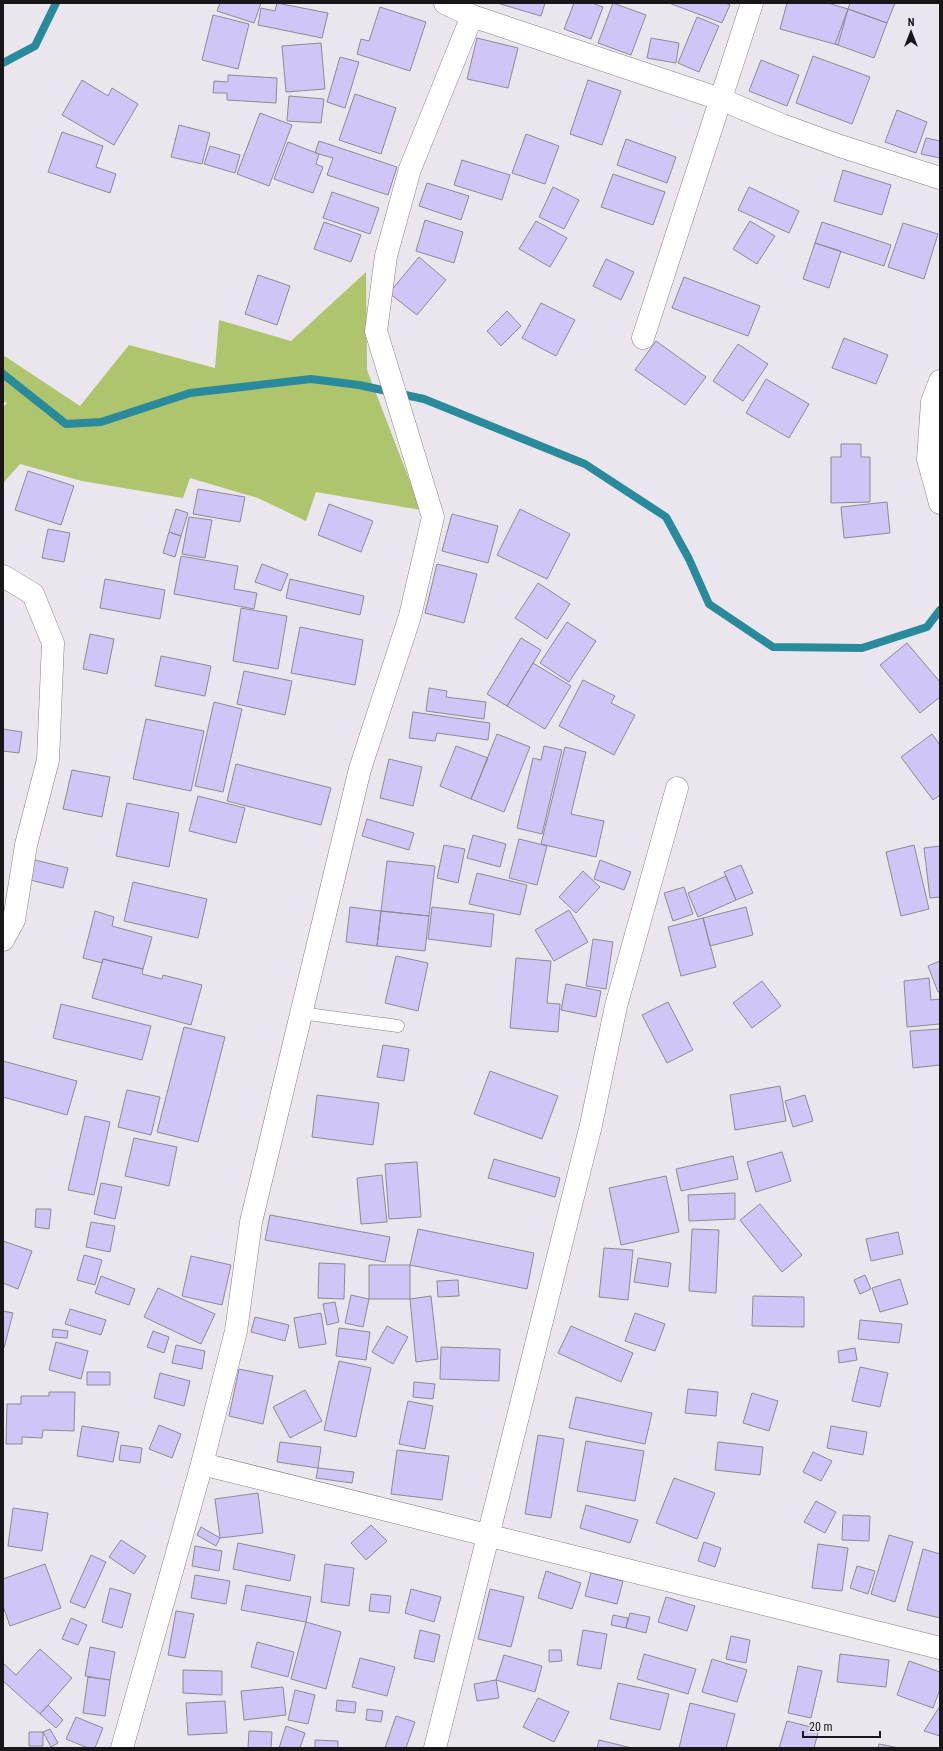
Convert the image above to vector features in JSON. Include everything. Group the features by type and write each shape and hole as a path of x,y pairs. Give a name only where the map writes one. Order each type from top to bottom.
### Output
{"street":[{"path":"445,3 472,16 720,99 782,125 840,146 940,178"},
{"path":"643,338 752,3"},
{"path":"122,1748 202,1464 236,1331 251,1222 300,1013 360,769 410,616 433,517 376,331 386,256 410,169 472,16"},
{"path":"940,381 932,402 928,459 940,503"},
{"path":"3,576 33,594 53,643 48,760 26,845 14,920 3,940"},
{"path":"435,1748 591,1124 616,1006 677,788"},
{"path":"202,1464 940,1648"}],"lane":[{"path":"300,1013 398,1026"}],"green space":[{"path":"366,272 367,370 421,510 316,492 306,521 258,498 190,478 183,498 82,481 20,464 3,483 3,408 7,403 3,401 3,355 80,406 129,345 215,368 219,320 291,341"}],"building":[{"path":"220,3 261,3 254,23 217,11"},
{"path":"277,3 328,13 322,38 258,25 261,8 275,11"},
{"path":"497,3 545,3 541,16"},
{"path":"574,3 592,3 603,7 591,39 564,29"},
{"path":"613,3 646,15 631,55 598,43"},
{"path":"669,3 725,3 730,5 722,23"},
{"path":"787,3 828,3 848,9 838,45 780,29"},
{"path":"850,3 895,3 887,23 848,9"},
{"path":"380,7 426,22 410,71 357,54 361,39 369,41"},
{"path":"848,9 887,23 874,58 835,44"},
{"path":"213,15 249,24 238,69 202,60"},
{"path":"697,17 719,26 699,72 678,63"},
{"path":"477,38 518,48 508,88 467,79"},
{"path":"651,38 679,43 676,63 647,58"},
{"path":"321,43 325,89 286,92 282,46"},
{"path":"813,56 870,77 852,124 796,103"},
{"path":"340,57 359,62 345,108 327,102"},
{"path":"761,60 799,75 787,106 749,91"},
{"path":"228,75 277,78 276,103 227,100 227,93 213,93 214,81 228,82"},
{"path":"82,80 108,96 112,88 138,104 114,145 62,115"},
{"path":"588,80 621,91 602,145 570,134"},
{"path":"355,94 396,108 381,154 339,140"},
{"path":"289,96 324,99 321,123 287,121"},
{"path":"897,110 927,122 916,153 885,142"},
{"path":"260,113 292,125 269,186 237,174"},
{"path":"179,125 210,133 202,164 171,157"},
{"path":"62,132 103,146 96,167 116,174 110,193 48,172"},
{"path":"526,134 559,146 545,184 512,173"},
{"path":"926,138 940,141 940,158 921,154"},
{"path":"626,139 676,157 667,183 617,165"},
{"path":"319,141 397,167 388,195 327,175 333,158 315,153"},
{"path":"288,142 319,154 316,164 323,167 313,193 274,179"},
{"path":"210,146 240,155 235,173 204,164"},
{"path":"462,160 510,175 502,200 454,185"},
{"path":"843,170 891,185 882,215 834,201"},
{"path":"613,174 665,192 653,225 601,207"},
{"path":"427,183 469,196 461,220 419,206"},
{"path":"553,187 579,200 564,229 539,217"},
{"path":"749,187 799,211 789,233 738,210"},
{"path":"332,192 379,208 370,234 323,218"},
{"path":"425,220 463,232 454,263 416,251"},
{"path":"536,221 567,238 550,267 519,249"},
{"path":"750,221 775,236 757,264 733,249"},
{"path":"324,222 361,235 351,262 314,249"},
{"path":"822,222 891,245 884,266 815,243"},
{"path":"903,223 938,234 924,279 888,267"},
{"path":"815,243 841,251 829,288 803,279"},
{"path":"419,257 446,280 417,315 389,293"},
{"path":"606,259 634,272 621,300 593,286"},
{"path":"258,275 290,286 277,325 245,314"},
{"path":"684,277 760,306 748,336 672,308"},
{"path":"541,303 575,320 556,356 522,338"},
{"path":"507,311 521,326 501,346 487,331"},
{"path":"844,338 888,355 876,384 832,368"},
{"path":"656,341 706,377 685,405 635,370"},
{"path":"738,344 768,364 743,401 713,381"},
{"path":"766,379 809,404 789,438 746,413"},
{"path":"841,444 861,444 861,457 870,457 870,502 831,503 831,457 841,457"},
{"path":"28,471 74,486 61,525 15,510"},
{"path":"198,489 245,497 240,522 193,514"},
{"path":"887,502 890,533 844,538 841,507"},
{"path":"329,504 373,521 361,552 318,535"},
{"path":"176,509 188,513 181,536 169,532"},
{"path":"520,509 570,534 547,579 497,555"},
{"path":"452,514 498,526 488,563 442,551"},
{"path":"189,517 212,520 205,558 182,554"},
{"path":"48,529 70,533 64,562 42,558"},
{"path":"169,532 181,536 175,557 163,553"},
{"path":"181,556 238,566 234,589 257,593 254,609 174,594"},
{"path":"262,564 288,574 281,591 255,582"},
{"path":"437,564 477,574 464,623 425,613"},
{"path":"105,579 165,590 160,619 100,608"},
{"path":"290,579 364,596 360,615 286,598"},
{"path":"538,583 570,604 547,639 515,618"},
{"path":"241,608 287,616 278,669 233,661"},
{"path":"567,622 596,641 569,682 540,663"},
{"path":"300,627 363,640 355,685 291,673"},
{"path":"90,634 114,639 107,674 83,669"},
{"path":"521,638 541,650 507,706 487,694"},
{"path":"907,643 940,682 940,697 920,713 880,665"},
{"path":"161,656 211,666 205,696 155,686"},
{"path":"533,663 571,686 545,729 507,706"},
{"path":"244,671 292,681 285,715 237,704"},
{"path":"583,680 615,696 611,703 635,715 614,755 559,726"},
{"path":"429,688 447,691 446,697 486,702 484,719 426,711"},
{"path":"214,702 242,709 223,792 195,786"},
{"path":"413,712 490,723 488,740 437,733 435,741 409,738"},
{"path":"146,719 204,731 191,791 133,779"},
{"path":"3,729 22,732 19,753 3,751"},
{"path":"497,734 530,747 504,812 471,799"},
{"path":"932,734 940,745 940,795 933,800 901,757"},
{"path":"456,746 488,758 471,799 440,786"},
{"path":"544,746 562,750 542,834 517,828 533,758 541,760"},
{"path":"565,747 586,752 571,814 604,821 596,857 541,844"},
{"path":"389,759 422,767 413,806 380,798"},
{"path":"236,764 331,788 321,825 227,801"},
{"path":"72,770 110,777 102,817 63,809"},
{"path":"198,796 245,808 236,843 189,831"},
{"path":"127,803 179,813 169,867 116,856"},
{"path":"367,819 414,833 409,850 362,836"},
{"path":"473,835 506,844 500,867 467,858"},
{"path":"519,839 547,846 537,885 509,878"},
{"path":"444,845 465,849 458,883 437,878"},
{"path":"914,845 929,909 901,916 886,852"},
{"path":"940,846 940,897 930,898 924,848"},
{"path":"35,860 68,868 63,888 30,880"},
{"path":"600,860 631,872 624,890 594,879"},
{"path":"387,861 435,866 429,916 381,911"},
{"path":"741,865 753,893 736,900 724,872"},
{"path":"583,871 600,887 576,913 559,897"},
{"path":"477,873 527,885 520,915 469,904"},
{"path":"726,876 736,900 698,917 688,893"},
{"path":"133,882 207,899 198,938 124,921"},
{"path":"684,887 693,914 673,921 664,893"},
{"path":"350,907 381,911 377,946 346,942"},
{"path":"432,907 494,914 491,947 428,939"},
{"path":"746,907 753,935 710,946 703,918"},
{"path":"569,910 588,942 554,961 535,930"},
{"path":"95,911 114,917 112,926 152,937 143,969 103,959 102,963 83,958"},
{"path":"381,911 429,916 425,951 377,946"},
{"path":"703,918 716,967 681,976 668,927"},
{"path":"593,939 613,942 606,989 586,986"},
{"path":"396,956 428,963 418,1011 385,1003"},
{"path":"516,958 551,961 547,1003 560,1004 558,1032 510,1028"},
{"path":"103,959 143,969 142,974 162,979 163,975 202,985 191,1025 92,998"},
{"path":"940,961 940,991 938,992 928,966"},
{"path":"929,978 931,1000 940,999 940,1024 907,1027 904,981"},
{"path":"762,981 781,1006 752,1028 733,1003"},
{"path":"566,984 601,991 596,1017 561,1010"},
{"path":"668,1002 693,1050 667,1063 642,1015"},
{"path":"61,1004 151,1026 142,1060 53,1038"},
{"path":"184,1027 225,1037 198,1142 157,1132"},
{"path":"940,1029 940,1065 913,1068 910,1031"},
{"path":"383,1045 409,1049 404,1081 377,1077"},
{"path":"3,1061 77,1081 67,1115 3,1097"},
{"path":"490,1071 558,1096 542,1139 474,1114"},
{"path":"780,1086 786,1121 735,1130 730,1095"},
{"path":"127,1090 160,1097 151,1135 118,1127"},
{"path":"317,1095 379,1103 373,1145 312,1137"},
{"path":"805,1095 813,1121 793,1127 785,1101"},
{"path":"85,1116 110,1122 94,1195 68,1190"},
{"path":"134,1138 177,1147 169,1186 125,1176"},
{"path":"782,1152 791,1181 756,1192 747,1162"},
{"path":"733,1156 738,1179 681,1191 676,1169"},
{"path":"494,1159 560,1178 555,1197 488,1178"},
{"path":"417,1162 421,1217 389,1219 385,1164"},
{"path":"382,1175 387,1222 361,1224 357,1178"},
{"path":"666,1176 679,1232 621,1245 609,1188"},
{"path":"101,1183 122,1187 115,1219 94,1214"},
{"path":"735,1193 735,1219 689,1221 688,1195"},
{"path":"760,1204 802,1255 782,1272 740,1220"},
{"path":"36,1209 51,1209 49,1229 35,1227"},
{"path":"270,1215 390,1237 385,1262 265,1240"},
{"path":"91,1222 115,1226 110,1252 86,1247"},
{"path":"418,1229 534,1253 527,1289 410,1265"},
{"path":"692,1229 719,1230 716,1293 689,1291"},
{"path":"898,1232 903,1254 871,1261 866,1239"},
{"path":"3,1241 32,1251 18,1289 3,1283"},
{"path":"604,1248 633,1250 628,1300 599,1297"},
{"path":"84,1255 102,1260 95,1285 77,1280"},
{"path":"191,1256 231,1265 222,1305 182,1296"},
{"path":"638,1258 671,1263 668,1287 634,1282"},
{"path":"319,1263 345,1264 344,1299 318,1298"},
{"path":"369,1265 410,1265 410,1299 369,1299"},
{"path":"865,1275 871,1289 860,1294 854,1280"},
{"path":"101,1276 135,1289 129,1305 95,1293"},
{"path":"900,1279 908,1304 880,1312 872,1288"},
{"path":"458,1280 459,1296 438,1297 437,1281"},
{"path":"158,1288 215,1314 201,1344 144,1317"},
{"path":"351,1295 369,1299 363,1327 345,1323"},
{"path":"431,1296 438,1359 416,1362 410,1299"},
{"path":"753,1296 804,1297 804,1327 752,1326"},
{"path":"335,1302 339,1322 327,1325 323,1304"},
{"path":"70,1309 106,1320 101,1335 65,1324"},
{"path":"3,1311 13,1313 4,1348 3,1347"},
{"path":"321,1313 326,1344 299,1348 294,1318"},
{"path":"635,1313 665,1324 655,1351 625,1341"},
{"path":"255,1317 289,1325 285,1341 251,1332"},
{"path":"860,1320 902,1324 899,1343 858,1339"},
{"path":"387,1326 408,1337 393,1364 372,1352"},
{"path":"571,1326 633,1353 621,1382 558,1353"},
{"path":"339,1328 370,1332 366,1360 336,1356"},
{"path":"53,1329 68,1331 67,1338 52,1337"},
{"path":"153,1331 169,1337 164,1353 147,1347"},
{"path":"56,1342 88,1351 81,1379 49,1370"},
{"path":"176,1345 205,1351 202,1369 172,1363"},
{"path":"441,1347 500,1349 499,1381 440,1379"},
{"path":"855,1348 857,1360 839,1363 838,1351"},
{"path":"339,1361 371,1368 356,1437 324,1430"},
{"path":"860,1367 888,1373 880,1407 852,1401"},
{"path":"239,1369 273,1376 263,1424 229,1416"},
{"path":"87,1372 110,1372 110,1385 87,1385"},
{"path":"160,1373 190,1381 184,1406 154,1398"},
{"path":"414,1382 435,1384 433,1399 413,1397"},
{"path":"688,1389 718,1392 716,1416 685,1413"},
{"path":"305,1390 322,1421 290,1438 273,1407"},
{"path":"49,1392 75,1392 74,1431 43,1430 42,1438 22,1437 22,1444 6,1444 7,1404 21,1404 21,1396 49,1396"},
{"path":"752,1393 778,1401 769,1431 743,1423"},
{"path":"576,1397 652,1413 645,1444 569,1428"},
{"path":"408,1401 433,1406 425,1449 399,1444"},
{"path":"159,1425 181,1434 172,1458 149,1449"},
{"path":"82,1426 119,1432 113,1462 77,1456"},
{"path":"831,1426 867,1432 863,1455 827,1448"},
{"path":"538,1435 564,1439 551,1518 525,1514"},
{"path":"586,1441 644,1451 635,1501 577,1491"},
{"path":"280,1442 321,1447 318,1468 277,1462"},
{"path":"718,1442 763,1447 760,1475 715,1470"},
{"path":"121,1445 142,1448 140,1463 119,1460"},
{"path":"397,1450 449,1456 442,1500 391,1494"},
{"path":"813,1452 832,1461 821,1481 803,1472"},
{"path":"318,1468 354,1472 352,1483 316,1478"},
{"path":"674,1478 715,1493 697,1539 656,1523"},
{"path":"258,1493 263,1533 220,1538 215,1499"},
{"path":"816,1501 836,1512 825,1533 804,1522"},
{"path":"586,1505 638,1520 630,1543 580,1528"},
{"path":"13,1508 48,1513 42,1551 8,1546"},
{"path":"843,1515 870,1516 869,1541 842,1540"},
{"path":"371,1525 387,1541 366,1560 351,1543"},
{"path":"201,1527 220,1538 216,1546 197,1535"},
{"path":"889,1535 913,1542 895,1602 871,1594"},
{"path":"121,1540 146,1556 134,1574 109,1557"},
{"path":"704,1542 721,1548 715,1567 698,1561"},
{"path":"238,1543 295,1555 290,1581 233,1569"},
{"path":"818,1544 848,1548 842,1591 812,1588"},
{"path":"195,1546 222,1551 219,1571 192,1566"},
{"path":"923,1549 940,1554 940,1618 907,1610"},
{"path":"91,1555 106,1562 85,1608 70,1602"},
{"path":"45,1564 61,1608 10,1626 3,1606 3,1579"},
{"path":"325,1564 354,1568 349,1606 321,1602"},
{"path":"857,1566 875,1571 868,1594 850,1588"},
{"path":"546,1571 581,1583 572,1609 538,1598"},
{"path":"591,1573 623,1581 617,1604 585,1596"},
{"path":"195,1575 230,1581 226,1604 191,1598"},
{"path":"246,1585 311,1597 306,1622 241,1610"},
{"path":"110,1588 131,1594 122,1628 102,1622"},
{"path":"411,1589 441,1597 434,1622 405,1613"},
{"path":"490,1589 524,1597 511,1647 478,1639"},
{"path":"371,1594 391,1596 389,1613 369,1611"},
{"path":"666,1597 695,1606 687,1631 658,1622"},
{"path":"176,1611 194,1614 185,1658 168,1655"},
{"path":"630,1613 650,1617 646,1633 626,1628"},
{"path":"613,1615 628,1618 626,1628 611,1625"},
{"path":"71,1618 87,1625 78,1645 62,1639"},
{"path":"306,1622 341,1632 326,1689 291,1679"},
{"path":"420,1630 440,1635 434,1662 414,1658"},
{"path":"583,1630 607,1634 601,1669 577,1665"},
{"path":"731,1636 750,1640 746,1663 726,1659"},
{"path":"257,1642 294,1652 288,1677 251,1667"},
{"path":"90,1647 115,1652 110,1680 85,1676"},
{"path":"40,1649 72,1678 40,1714 3,1681 3,1663 16,1675"},
{"path":"549,1650 561,1650 562,1661 549,1662"},
{"path":"644,1654 696,1669 688,1694 637,1679"},
{"path":"840,1654 889,1660 886,1687 837,1682"},
{"path":"504,1655 542,1666 535,1692 496,1680"},
{"path":"360,1658 395,1667 387,1696 352,1687"},
{"path":"712,1659 747,1670 737,1702 702,1692"},
{"path":"909,1661 940,1672 940,1689 933,1708 897,1695"},
{"path":"798,1666 822,1671 811,1718 788,1713"},
{"path":"183,1670 222,1671 222,1695 183,1693"},
{"path":"88,1677 110,1680 105,1716 83,1713"},
{"path":"496,1680 499,1698 477,1701 474,1684"},
{"path":"618,1683 669,1694 660,1730 610,1719"},
{"path":"283,1687 286,1715 244,1720 241,1691"},
{"path":"295,1690 315,1695 308,1724 288,1720"},
{"path":"538,1698 569,1712 554,1742 523,1727"},
{"path":"337,1700 356,1702 355,1713 336,1711"},
{"path":"225,1701 227,1733 188,1735 186,1703"},
{"path":"690,1703 735,1714 726,1748 679,1748"},
{"path":"48,1705 63,1720 56,1728 40,1714"},
{"path":"940,1706 940,1736 924,1731"},
{"path":"367,1709 383,1711 381,1722 366,1720"},
{"path":"396,1716 415,1722 406,1748 385,1748"},
{"path":"76,1717 103,1728 95,1748 88,1748 66,1739"},
{"path":"787,1721 819,1729 814,1748 779,1748"},
{"path":"286,1726 305,1733 300,1748 279,1748"},
{"path":"50,1729 58,1743 51,1747 43,1732"},
{"path":"249,1731 272,1732 271,1748 248,1748"},
{"path":"29,1732 43,1732 43,1746 29,1746"},
{"path":"315,1740 338,1741 338,1748 315,1748"},
{"path":"599,1740 632,1748 597,1748"},
{"path":"879,1744 899,1748 878,1748"}],"waterway":[{"path":"3,63 35,46 56,3"},
{"path":"3,374 66,424 101,422 190,393 311,379 359,385 424,399 585,464 666,517 689,559 709,604 773,647 862,648 927,627 940,610"}]}
